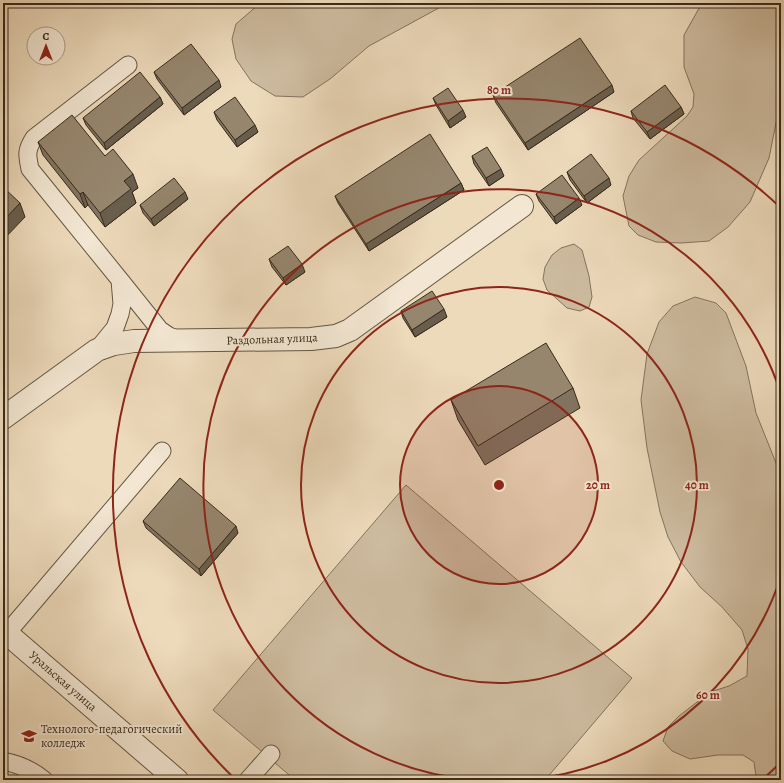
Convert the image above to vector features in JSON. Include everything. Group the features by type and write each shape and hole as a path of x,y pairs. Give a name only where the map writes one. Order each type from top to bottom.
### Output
{"street":[{"name":"Раздольная улица","path":"3,418 97,350 114,344 134,341 311,339 336,336 350,330 522,206"},
{"name":"Уральская улица","path":"5,632 177,780"}],"lane":[{"path":"128,65 34,138 28,147 27,158 30,169 160,330 169,336 182,341"},
{"path":"97,350 116,328 122,304 120,280"},
{"path":"5,632 162,452"},
{"path":"248,780 271,754"},
{"path":"3,761 17,764 33,771 44,780"}],"shaded area":[{"path":"448,3 369,46 330,79 303,97 275,96 251,81 236,59 232,39 236,24 259,4"},
{"path":"702,3 781,3 781,113 777,118 769,158 750,202 728,227 709,241 681,243 656,242 638,235 629,226 623,196 629,176 639,160 687,116 693,107 694,94 684,67 684,35"},
{"path":"574,244 582,250 589,276 592,297 589,307 580,311 567,308 547,290 543,279 545,267 552,255 561,248"},
{"path":"695,297 716,303 726,313 746,366 756,413 778,468 781,471 781,780 753,780 756,776 754,762 743,755 718,755 690,759 672,751 663,741 668,727 679,716 710,692 729,686 747,676 748,649 742,630 722,607 700,587 681,562 668,537 660,512 647,448 641,400 647,354 659,322 673,306"},
{"path":"406,485 632,678 545,780 295,780 213,710"}],"building":[{"path":"580,38 612,85 525,143 493,95"},
{"path":"191,44 219,80 182,108 154,72"},
{"path":"140,72 160,97 104,143 83,118"},
{"path":"665,85 681,107 647,132 631,111"},
{"path":"448,88 463,110 448,121 433,98"},
{"path":"235,97 255,125 235,140 214,112"},
{"path":"72,115 105,156 113,149 133,174 124,181 131,189 100,213 83,192 80,194 38,142"},
{"path":"430,134 461,183 366,244 335,196"},
{"path":"487,147 501,169 486,178 472,156"},
{"path":"591,154 609,178 584,196 567,172"},
{"path":"562,175 579,198 554,217 536,194"},
{"path":"174,178 185,192 151,219 140,205"},
{"path":"3,187 20,203 3,221"},
{"path":"288,246 302,264 283,278 269,259"},
{"path":"432,291 444,309 412,330 401,311"},
{"path":"546,343 573,388 478,446 451,400"},
{"path":"180,478 236,526 199,569 143,521"}],"place":[{"name":"Технолого-педагогический колледж","path":"29,736"}]}
